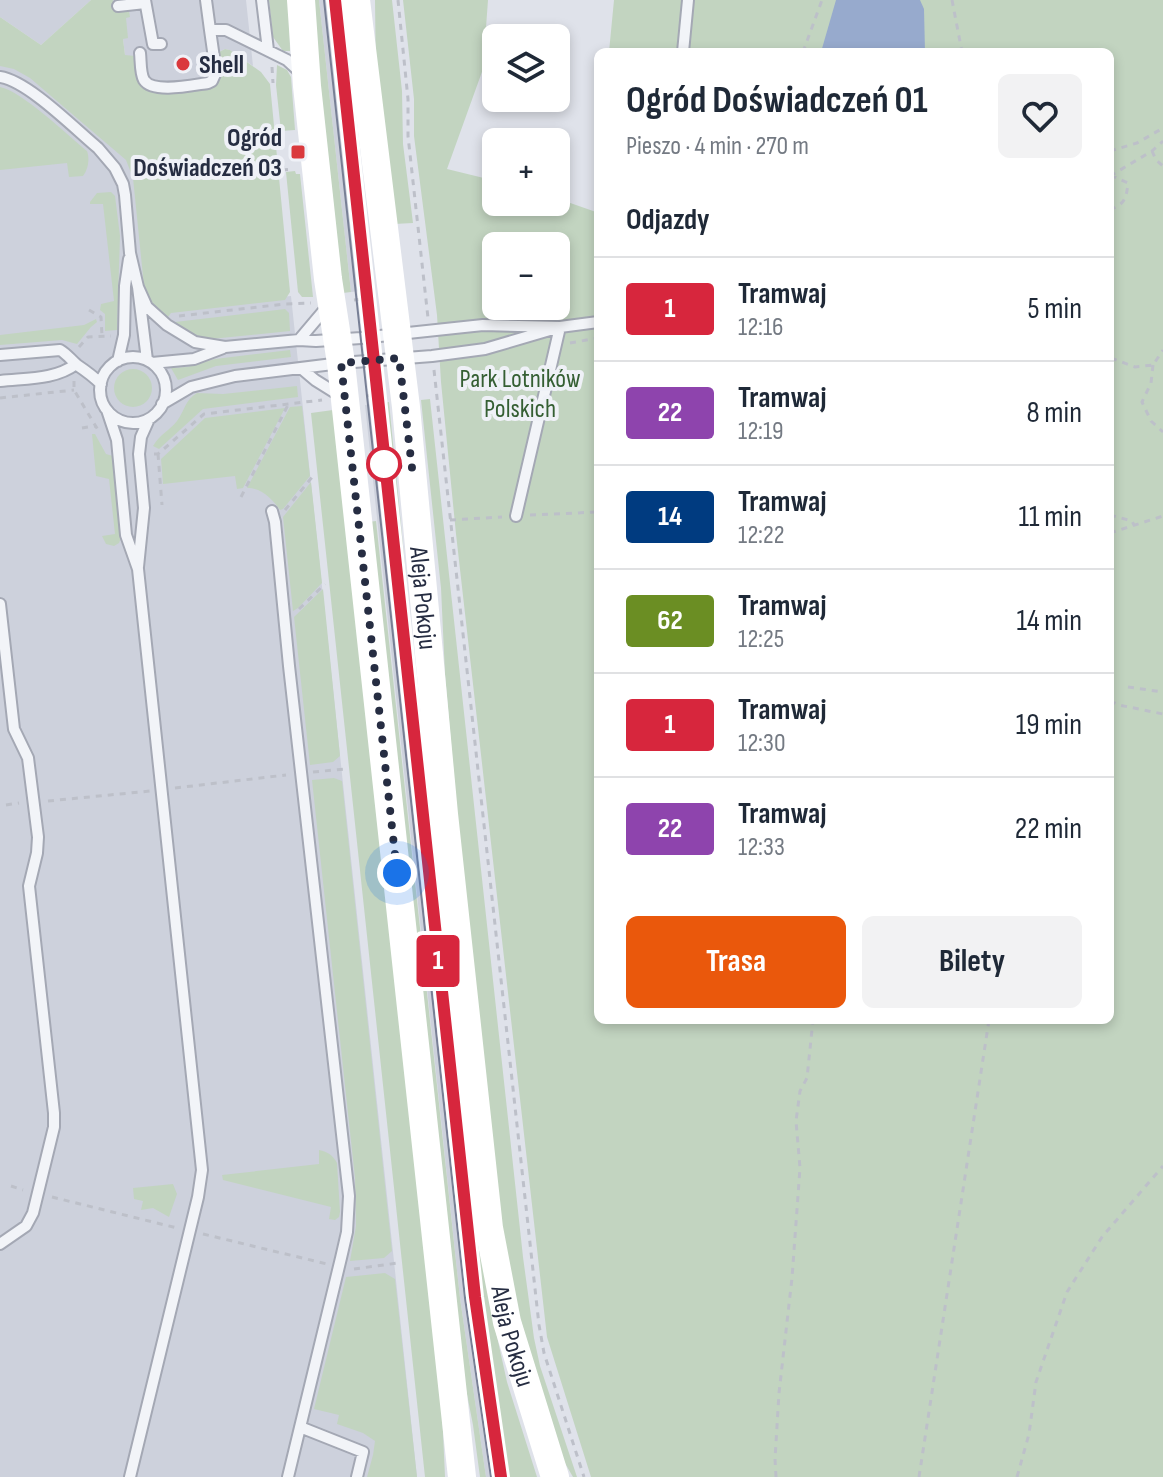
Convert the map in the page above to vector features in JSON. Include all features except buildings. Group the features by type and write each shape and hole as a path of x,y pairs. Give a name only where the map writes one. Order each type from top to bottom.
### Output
{"main road":[{"path":"301,0 329,302 346,398 462,1477"},
{"name":"Aleja Pokoju","path":"356,0 409,437 441,787 489,1228 507,1322 555,1477"}],"lane":[{"path":"140,53 143,78 155,87 212,81 216,72 206,0"},
{"path":"262,0 268,50"},
{"path":"683,48 688,0"},
{"path":"118,6 145,1"},
{"path":"136,20 145,1"},
{"path":"145,1 153,44 161,44"},
{"path":"200,40 210,30 226,30 293,64 307,86"},
{"path":"0,77 25,87 98,148 115,168 123,184 130,253 149,362 160,371 166,393 156,413 139,422 119,420 107,410"},
{"path":"118,361 124,335 125,286 130,253"},
{"path":"138,287 147,307 167,325 195,342 225,347 299,340 339,352 398,346 432,356 485,349 560,327 594,323"},
{"path":"299,340 329,302"},
{"path":"162,404 176,394 208,382 302,369 339,352 398,346 483,325 560,327"},
{"path":"516,516 560,327"},
{"path":"138,569 126,535 117,440 101,399 101,384 107,370 118,361 132,357 149,362 194,359 225,347"},
{"path":"0,355 60,350 101,384"},
{"path":"0,381 53,375 67,371 76,364"},
{"path":"302,369 346,398"},
{"path":"130,1477 196,1209 202,1170 138,569 144,508 139,454 141,437 149,419"},
{"path":"274,516 349,1196 347,1232 288,1477"},
{"path":"0,604 14,729 28,758 38,837 29,886 54,1113 54,1127 33,1213 26,1226 0,1244"},
{"path":"300,1427 363,1452 357,1477"}],"path":[{"path":"398,0 408,99 408,136 428,314"},
{"path":"804,48 822,0"},
{"path":"952,0 961,48"},
{"path":"1114,150 1137,143 1163,128"},
{"path":"1114,174 1163,141"},
{"path":"1152,151 1163,166"},
{"path":"1114,178 1128,183 1125,200 1114,208"},
{"path":"173,316 381,297"},
{"path":"89,310 101,317 102,336"},
{"path":"79,347 88,337 118,335"},
{"path":"552,366 563,362 568,343 594,339"},
{"path":"1163,350 1153,365 1151,383 1142,402 1151,421 1163,432"},
{"path":"1114,359 1135,367 1153,365"},
{"path":"433,366 539,1325 544,1353 584,1477"},
{"path":"74,377 74,390 102,439"},
{"path":"0,398 74,390"},
{"path":"150,454 158,454 204,414 387,394"},
{"path":"241,497 289,403"},
{"path":"82,428 95,426"},
{"path":"158,454 162,505"},
{"path":"274,516 313,476"},
{"path":"1114,516 1132,521 1134,525"},
{"path":"1114,532 1163,516"},
{"path":"286,622 325,584"},
{"path":"1128,687 1163,692"},
{"path":"1114,703 1163,714"},
{"path":"311,772 345,769"},
{"path":"171,788 294,774"},
{"path":"48,801 154,790"},
{"path":"6,805 23,803"},
{"path":"776,1477 779,1393 800,1168 796,1121 800,1091 807,1078 813,1024"},
{"path":"919,1477 988,1024"},
{"path":"1017,1477 1029,1434 1036,1382 1067,1292 1102,1237 1163,1166"},
{"path":"11,1186 31,1192"},
{"path":"46,1196 181,1229"},
{"path":"198,1233 331,1265"},
{"path":"348,1269 398,1263"}],"shaded area":[{"path":"0,0 91,0 41,45 0,17"},
{"path":"113,0 246,0 253,66 225,49 219,52 221,76 214,86 163,94 150,92 140,83 125,55"},
{"path":"319,0 340,0 369,290 351,292"},
{"path":"0,58 29,66 128,161 137,187 163,307 291,296 417,1477 0,1477"},
{"path":"383,403 470,1210 506,1477 486,1477 460,1298 365,405"}],"green space":[{"path":"91,0 113,0 116,10 129,11 130,17 126,18 128,38 123,39 125,55 135,56 140,82 152,92 181,93 213,86 220,74 219,52 225,49 261,72 270,84 290,292 285,300 171,313 168,317 148,299 133,178 126,160 30,78 14,69 0,66 0,17 41,45"},
{"path":"269,0 289,0 290,51 283,51 273,37"},
{"path":"311,0 319,0 351,292 343,293"},
{"path":"375,0 392,0 402,91 403,144 413,223 394,224 376,83"},
{"name":"Park Lotników Polskich","path":"403,0 488,0 486,24 482,24 482,72 447,169 482,178 482,216 570,216 570,203 594,211 594,1024 1114,1024 1114,48 609,48 614,0 1163,0 1163,1477 591,1477 547,1337 456,534 437,315 414,136 414,99"},
{"path":"277,65 287,70 291,77 295,130 281,131"},
{"path":"0,87 20,96 87,151 88,164 83,176 69,177 67,163 0,170"},
{"path":"286,172 300,174 313,297 302,297 298,292"},
{"path":"111,192 115,196 120,236 117,330 105,331 105,314 100,310 101,304 114,301 103,204 90,202 97,193"},
{"path":"285,309 289,313 290,331 211,339 201,338 175,322"},
{"path":"96,319 97,322 77,344 62,340 0,345 0,335 84,325"},
{"path":"290,350 291,357 216,366 178,380 171,368 215,359"},
{"path":"133,369 146,375 152,388 146,401 133,407 120,401 114,388 120,375"},
{"path":"297,386 298,397 203,409 159,449 153,446 177,421 197,393 223,394"},
{"path":"430,399 534,1338 540,1366 577,1477 573,1477 562,1458 505,1268 474,1006 445,674 441,588 421,400"},
{"path":"389,402 421,729 492,1314 507,1382 537,1477 506,1477 496,1419 470,1210 383,403"},
{"path":"302,406 310,476 280,510 262,492 247,488 290,407"},
{"path":"285,408 243,488 237,489 235,476 163,484 161,459 205,418"},
{"path":"333,410 441,1388 445,1477 425,1477 311,413"},
{"path":"92,434 95,434 106,454 113,456 122,535 114,546 106,544 102,536 115,534 109,479 96,476"},
{"path":"311,482 322,583 293,611 283,517"},
{"path":"376,521 460,1298 486,1477 480,1477 463,1374 368,522"},
{"path":"323,589 340,756 333,762 310,765 294,617"},
{"path":"334,778 342,781 392,1251 384,1258 350,1261 356,1226 355,1178 312,780"},
{"path":"319,1150 330,1154 337,1163 340,1212 335,1220 329,1219 331,1207 223,1180 222,1175 319,1164"},
{"path":"173,1184 177,1194 169,1217 153,1208 141,1210 143,1201 134,1199 133,1188"},
{"path":"385,1273 395,1279 417,1477 367,1477 375,1441 363,1433 337,1424 339,1415 314,1409 346,1277"}],"water":[{"path":"836,0 920,0 924,9 925,48 822,48"}],"tram line":[{"path":"324,0 465,1298 491,1477"},
{"name":"1","path":"335,0 475,1297 501,1477"}],"place":[{"name":"Shell","path":"183,64"},
{"name":"Ogród Doświadczeń 03","path":"298,152"}],"route":[{"path":"384,464 412,468 399,358 341,363 397,873"}]}
